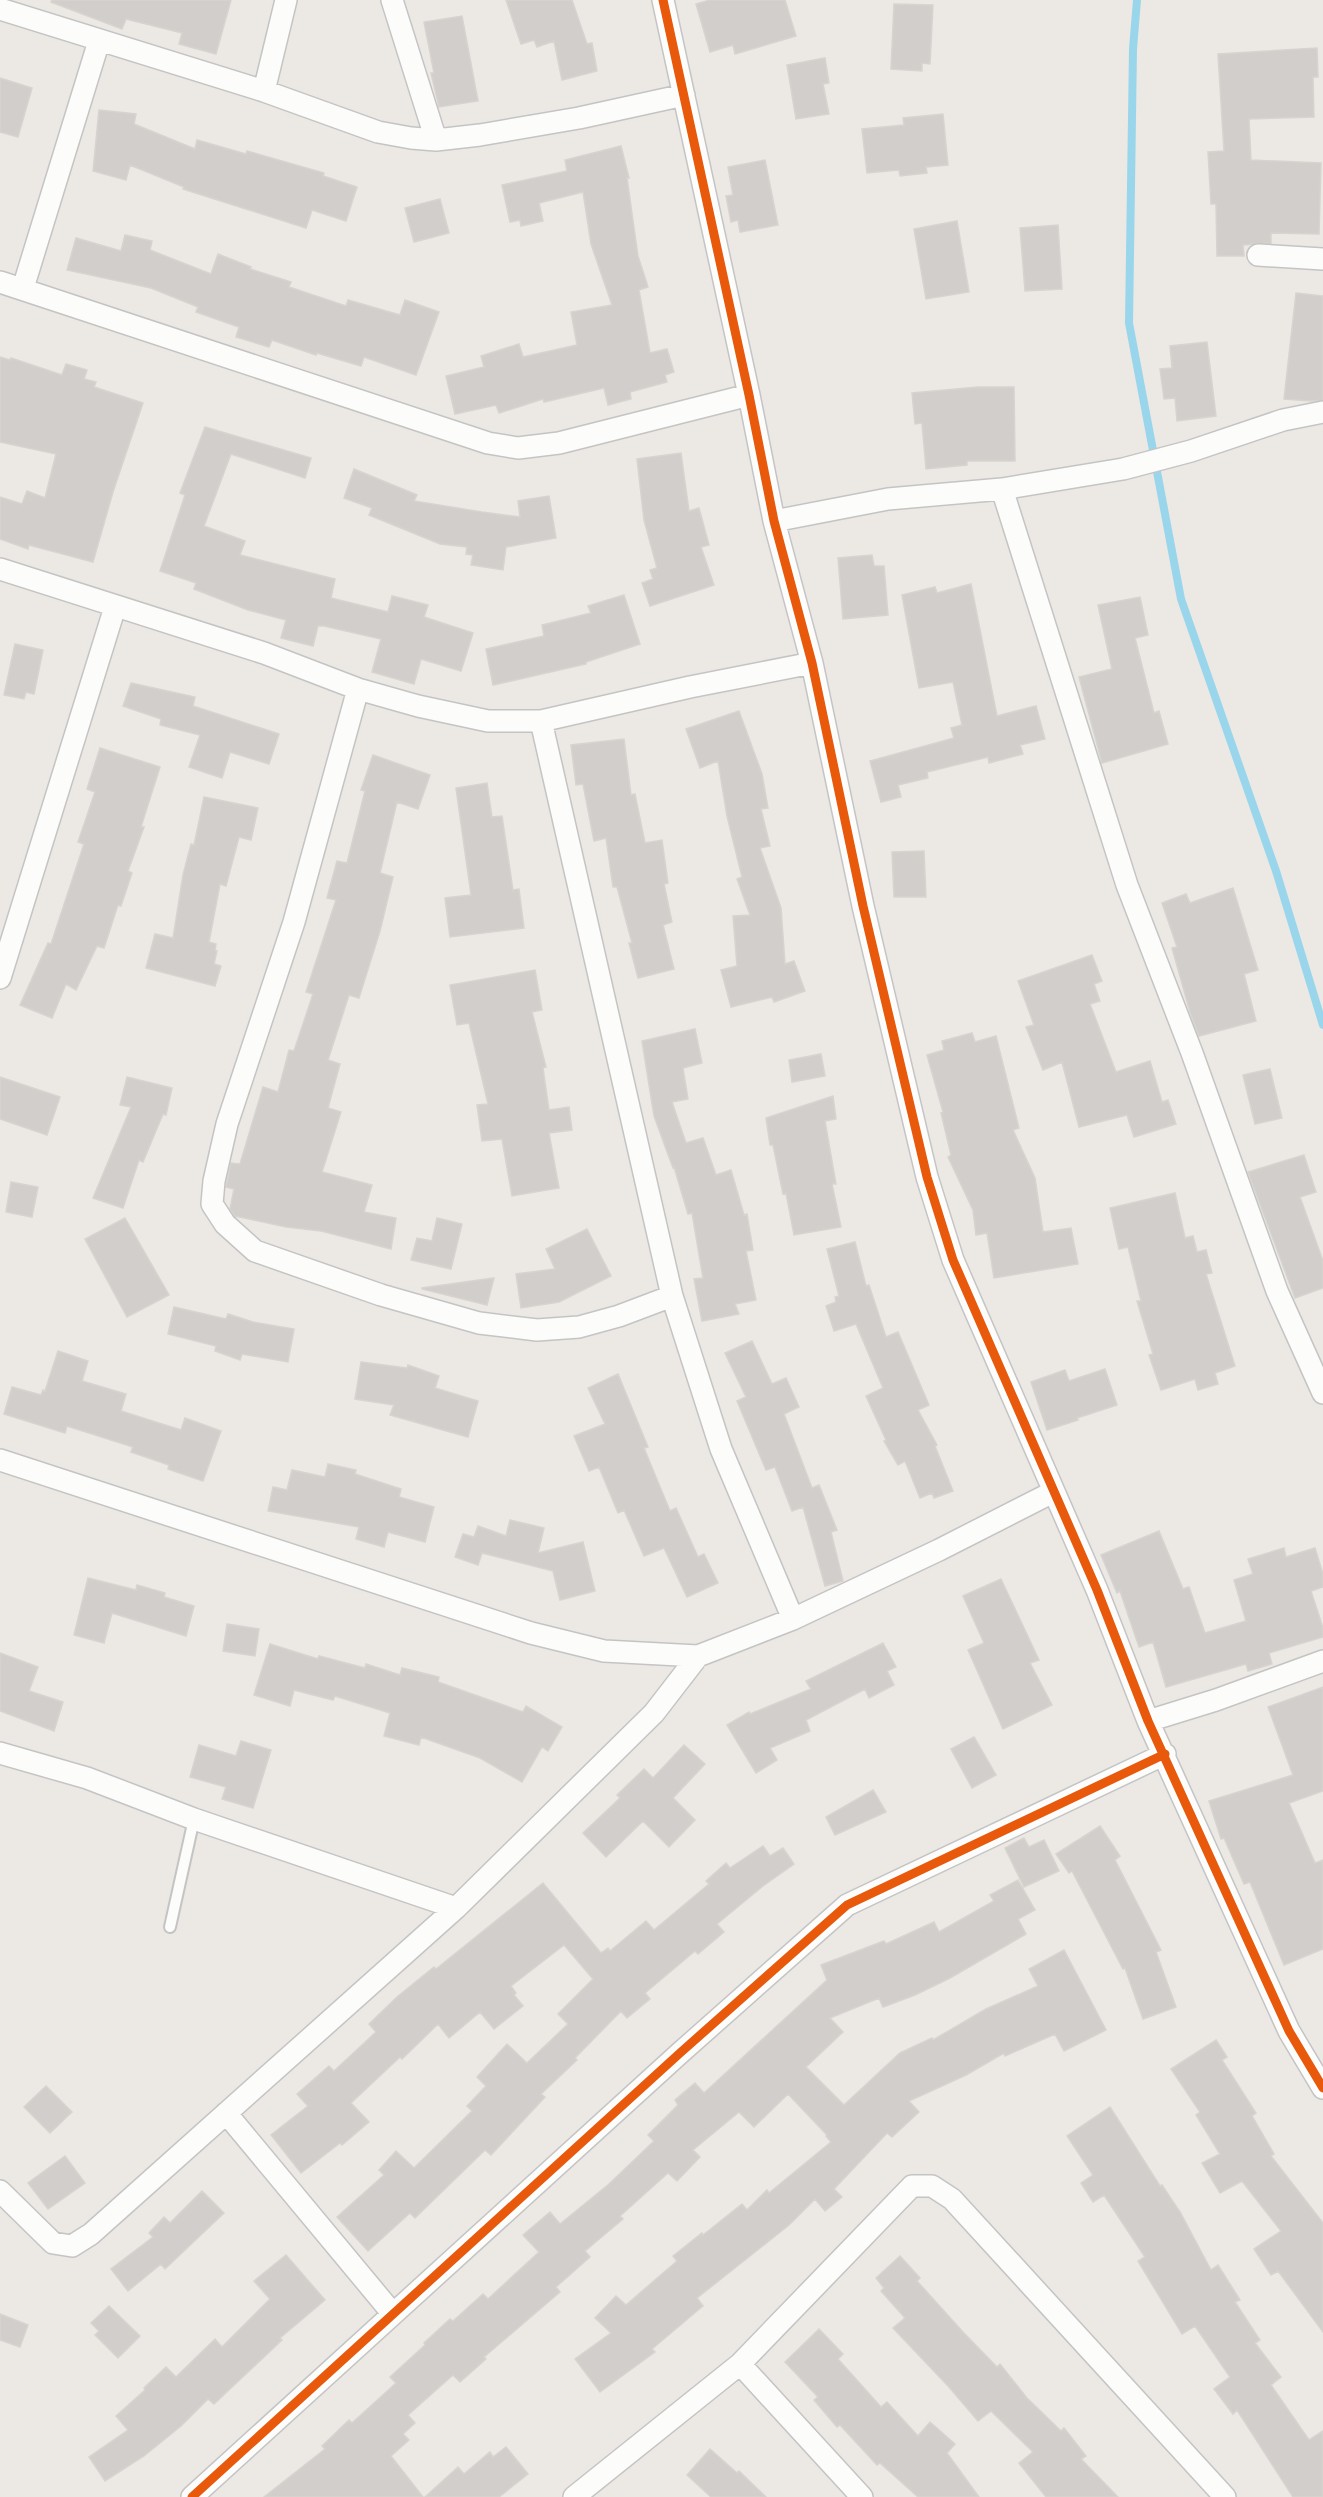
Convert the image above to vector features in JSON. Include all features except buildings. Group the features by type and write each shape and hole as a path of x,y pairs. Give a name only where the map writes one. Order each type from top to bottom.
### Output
{"street":[{"path":"264,91 286,0"},
{"path":"392,0 436,140"},
{"path":"663,0 749,394 774,521 812,663 863,906 927,1177 953,1260 1097,1590 1148,1720 1289,2031 1323,2088"},
{"path":"0,9 264,91 378,132 436,140 579,118 684,95"},
{"path":"23,288 99,41"},
{"path":"1258,255 1323,260"},
{"path":"0,282 230,360 488,443 518,448 559,443 749,394"},
{"path":"774,521 888,500 1002,489 1138,465 1283,420 1323,412"},
{"path":"1002,489 1127,885 1192,1053 1277,1292 1323,1393"},
{"path":"0,569 264,653 358,689 418,706 488,721 541,721 690,687 812,663"},
{"path":"0,978 115,607"},
{"path":"358,689 294,922 227,1124 214,1181 212,1204 225,1224 255,1251 381,1295 479,1323 537,1330 579,1327 619,1316 672,1296"},
{"path":"541,721 672,1296 721,1449 793,1619"},
{"path":"0,1460 531,1633 604,1651 698,1656 793,1619 939,1550 1053,1492"},
{"path":"0,2191 53,2243 72,2246 91,2234 456,1908 654,1713 698,1656"},
{"path":"1148,1720 1216,1700 1323,1660"},
{"path":"0,1753 87,1778 194,1819 456,1908"},
{"path":"192,2497 680,2053 847,1905 1165,1754"},
{"path":"226,2113 393,2314"},
{"path":"574,2497 740,2364 912,2186 932,2186 952,2199 1225,2497"},
{"path":"740,2364 862,2497"}],"lane":[{"path":"170,1927 194,1819"}],"waterway":[{"path":"1137,0 1133,49 1129,323 1181,599 1276,871 1323,1025"}],"cycle path":[{"path":"663,0 749,395 774,521 812,663 863,906 927,1177 953,1260 1097,1590 1148,1721 1289,2031 1323,2088"},
{"path":"192,2497 680,2053 847,1905 1165,1754"}]}
